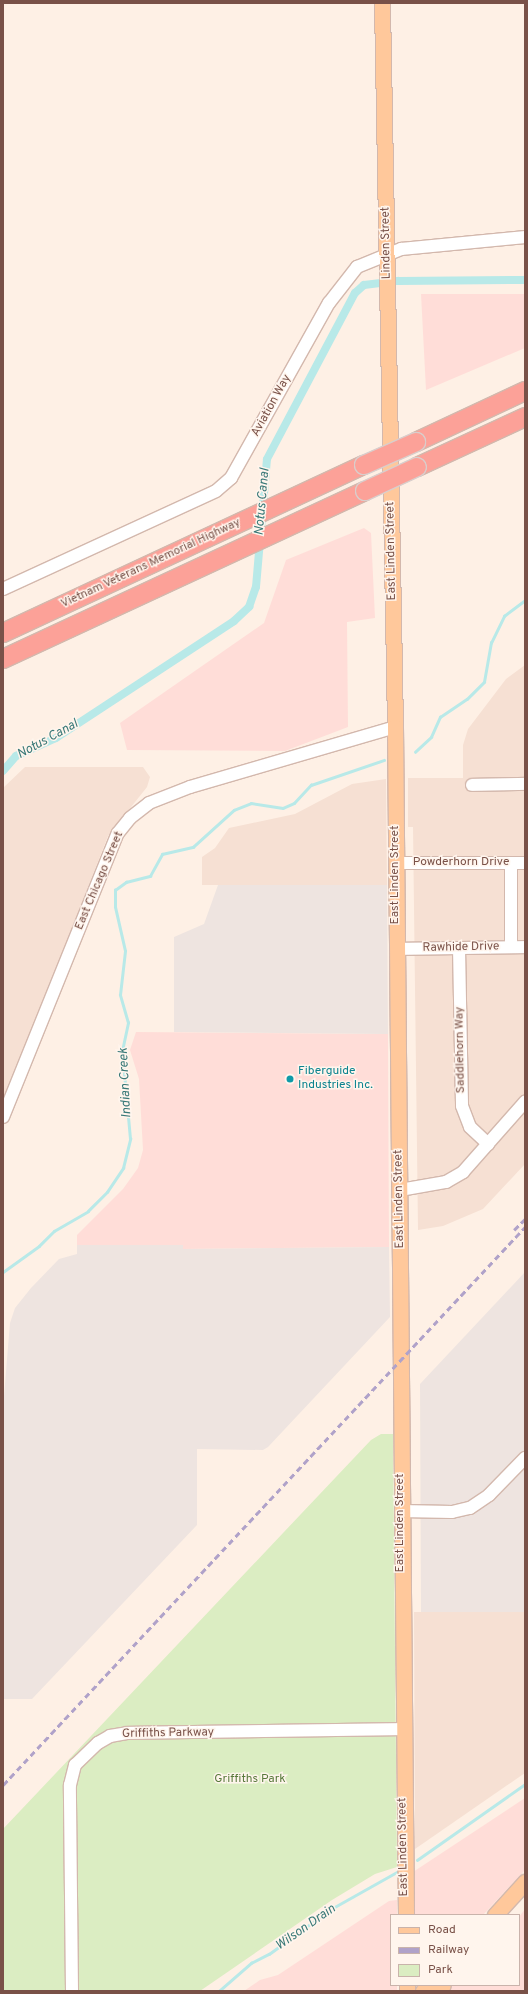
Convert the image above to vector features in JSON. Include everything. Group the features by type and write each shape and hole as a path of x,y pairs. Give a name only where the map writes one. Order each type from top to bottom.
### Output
{"highway":[{"name":"Vietnam Veterans Memorial Highway","path":"3,633 525,391"},
{"name":"Vietnam Veterans Memorial Highway","path":"3,659 525,418"}],"main road":[{"name":"Linden Street","path":"382,3 388,254 391,482"},
{"name":"East Linden Street","path":"391,482 400,1190 402,1729 406,1914"},
{"path":"496,1914 525,1882"},
{"path":"509,1914 525,1897"}],"street":[{"name":"Aviation Way","path":"3,589 216,491 231,478 337,289 357,267 401,249 525,237"},
{"name":"East Chicago Street","path":"3,1117 117,836 130,818 149,803 190,787 395,727"},
{"path":"472,785 525,784"},
{"name":"Powderhorn Drive","path":"396,863 525,862"},
{"path":"511,863 511,947"},
{"name":"Rawhide Drive","path":"397,949 525,946"},
{"name":"Saddlehorn Way","path":"459,948 462,1106 470,1127 488,1144"},
{"path":"400,1190 446,1182 463,1172 525,1102"},
{"path":"401,1511 452,1512 470,1508 489,1495 525,1458"},
{"name":"Griffiths Parkway","path":"72,1991 70,1785 75,1765 98,1743 110,1736 127,1733 402,1729"}],"shaded area":[{"path":"421,294 525,294 525,348 426,390"},
{"path":"364,528 371,533 375,618 347,622 348,727 285,751 127,750 120,723 264,623 286,560"},
{"path":"525,665 525,1164 483,1209 443,1226 418,1230 413,827 408,827 408,778 463,778 463,745 468,729 506,679"},
{"path":"25,767 143,767 150,777 147,787 108,836 3,1105 3,788"},
{"path":"386,779 387,885 202,885 202,857 215,848 229,828 295,814 352,784"},
{"path":"218,885 387,885 388,1034 174,1032 174,937 204,924"},
{"path":"136,1032 388,1034 389,1247 183,1249 183,1245 77,1245 77,1235 123,1189 138,1168 143,1150 139,1079 130,1050"},
{"path":"77,1245 183,1245 183,1249 389,1247 390,1317 268,1447 263,1450 197,1449 197,1525 32,1699 3,1699 3,1408 10,1323 15,1308 31,1288 59,1259 77,1254"},
{"path":"525,1272 525,1612 421,1612 420,1384"},
{"path":"414,1612 525,1612 525,1773 415,1849"},
{"path":"525,1798 525,1870 484,1914 414,1914 413,1872"},
{"path":"397,1900 397,1914 390,1914 390,1986 397,1986 397,1991 244,1991 260,1980 278,1975 389,1901"},
{"path":"525,1909 525,1991 446,1991 451,1986 520,1986 520,1916"}],"green space":[{"name":"Griffiths Park","path":"381,1434 393,1434 397,1867 375,1874 332,1900 200,1991 3,1991 3,1829 371,1440"}],"waterway":[{"name":"Notus Canal","path":"3,771 16,756 56,738 234,621 249,607 256,587 267,459 355,293 364,285 398,281 525,280"},
{"name":"Indian Creek","path":"415,752 431,737 440,717 467,699 484,682 491,643 504,616 525,600"},
{"name":"Indian Creek","path":"3,1272 39,1246 54,1231 88,1211 107,1192 123,1168 130,1139 122,1051 128,1023 120,995 125,951 115,907 115,890 126,882 150,876 162,854 193,847 234,810 251,803 283,808 294,803 311,785 384,760"},
{"name":"Wilson Drain","path":"417,1860 525,1784"},
{"name":"Wilson Drain","path":"219,1991 251,1963 269,1954 331,1909 397,1872"}],"railway":[{"path":"514,1230 525,1219"},
{"path":"3,1785 525,1227"}],"place":[{"name":"Fiberguide Industries Inc.","path":"290,1079"}]}
